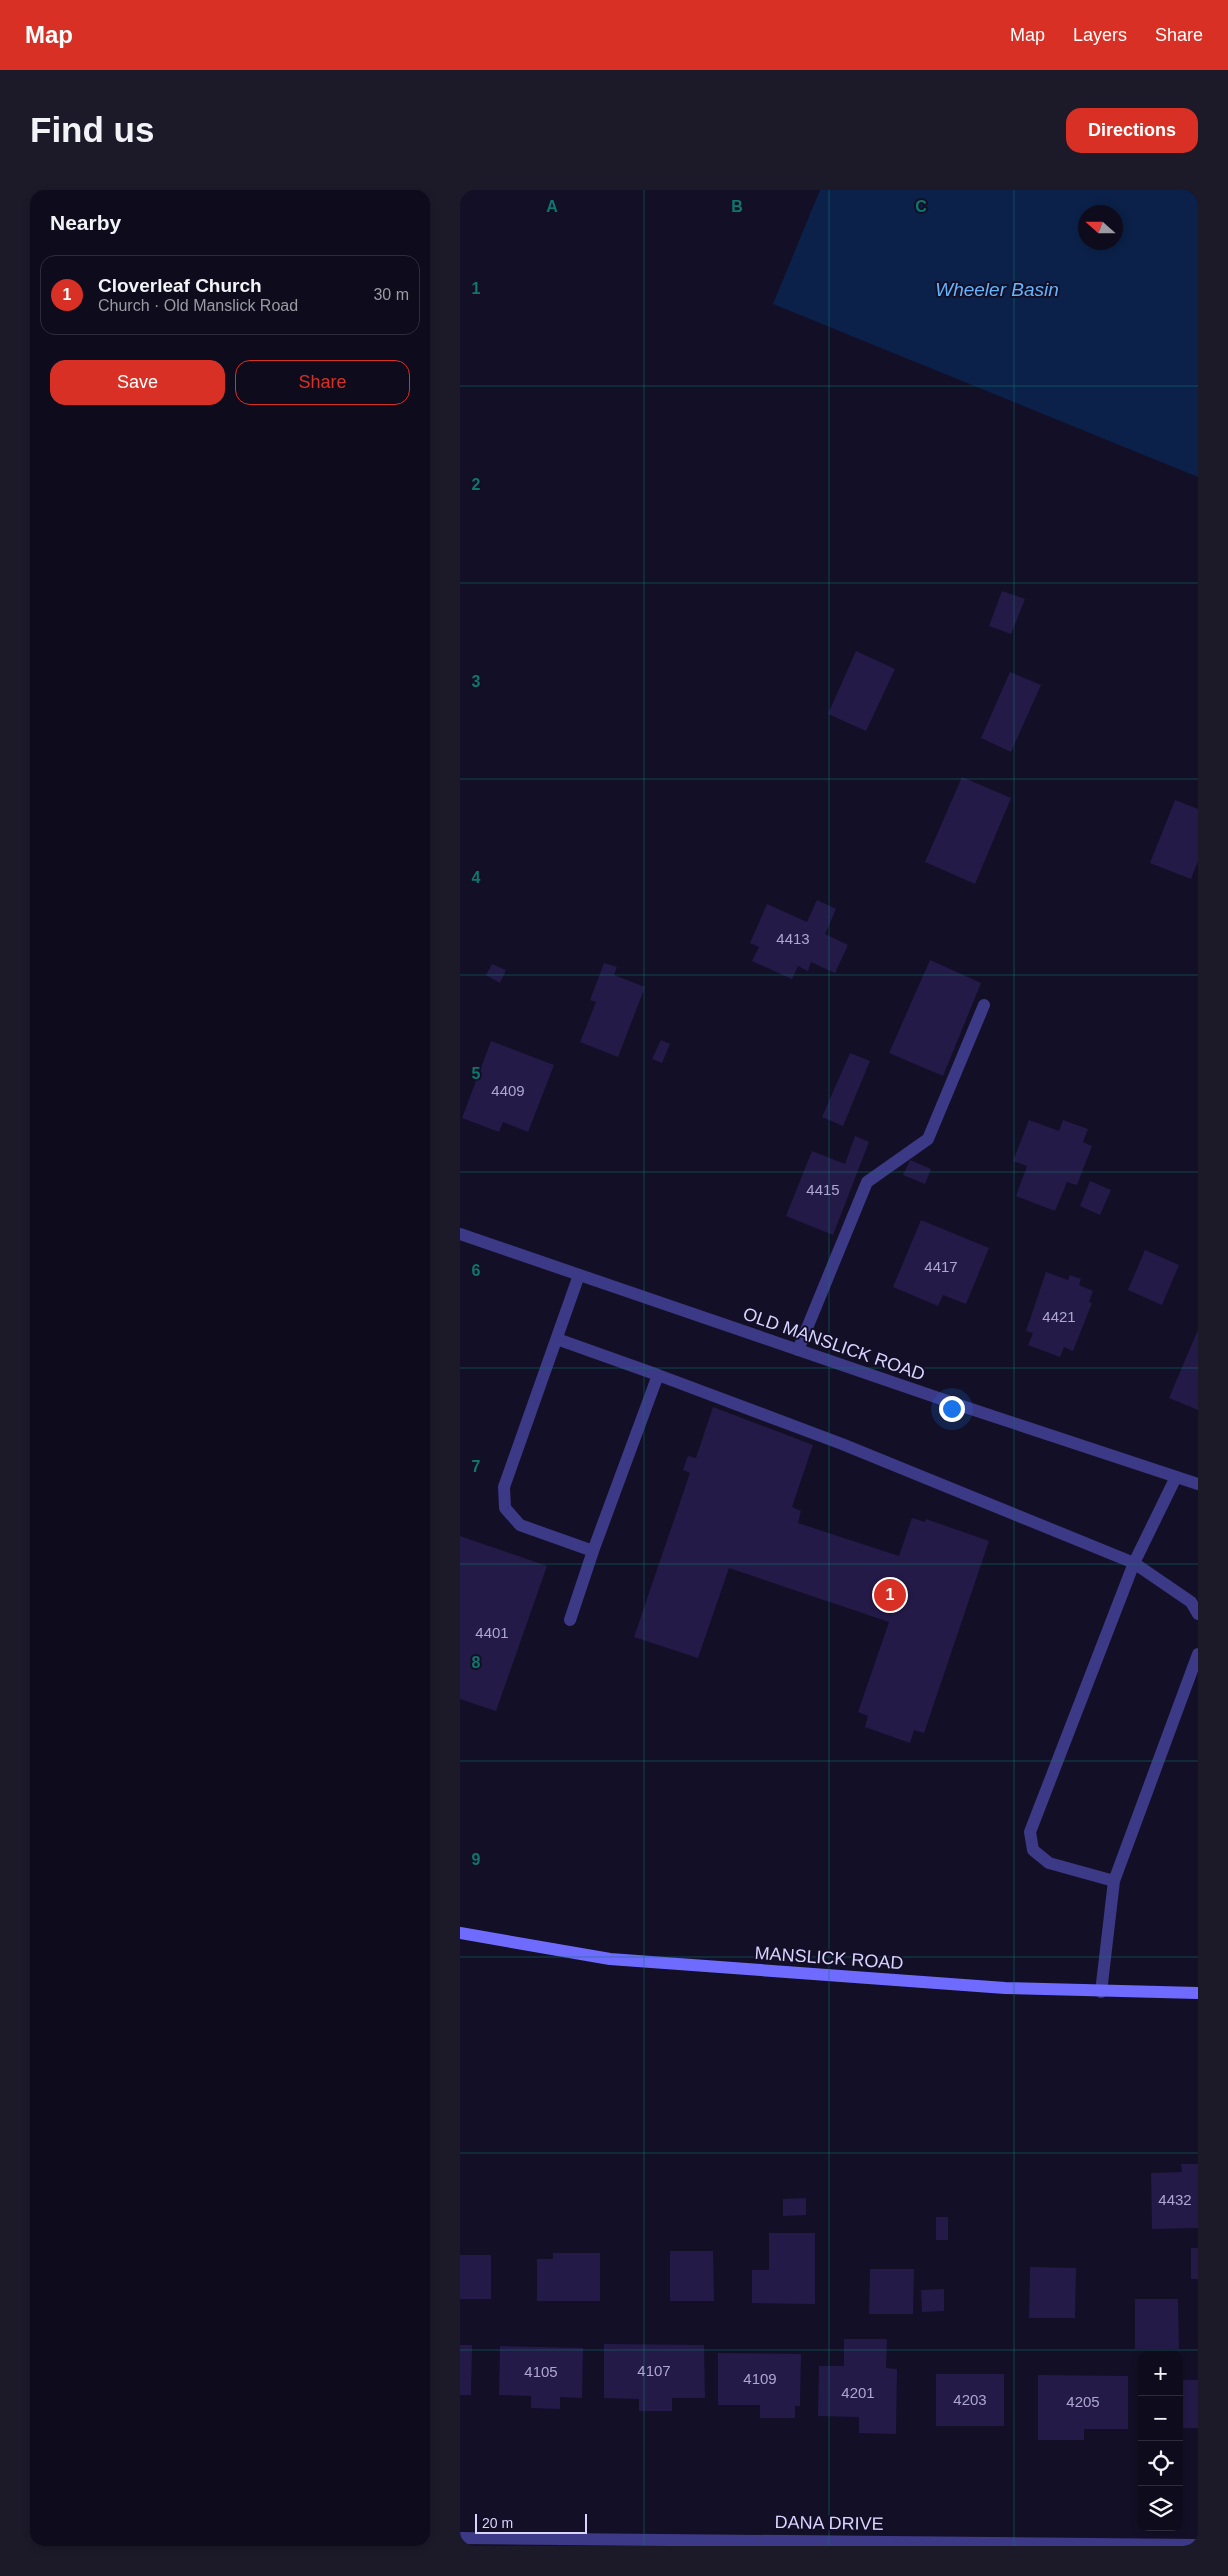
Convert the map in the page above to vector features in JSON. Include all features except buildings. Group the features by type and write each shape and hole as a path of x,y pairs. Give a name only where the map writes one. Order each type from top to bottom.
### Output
{"main road":[{"name":"MANSLICK ROAD","path":"460,1933 610,1959 1005,1988 1101,1992 1198,1993"}],"street":[{"path":"798,1350 867,1182 928,1139 984,1005"},
{"name":"OLD MANSLICK ROAD","path":"460,1234 1198,1484"},
{"path":"579,1275 504,1487 505,1508 520,1525 593,1551"},
{"path":"557,1339 842,1444 1134,1563 1191,1602 1198,1614"},
{"path":"570,1620 593,1551 658,1376"},
{"path":"1114,1881 1049,1863 1034,1850 1030,1832 1134,1563 1176,1477"},
{"path":"1101,1992 1114,1881 1198,1654"},
{"name":"DANA DRIVE","path":"460,2538 781,2543 1198,2545"}],"water":[{"name":"Wheeler Basin","path":"820,190 1198,190 1198,477 773,304"}],"place":[{"name":"Cloverleaf Church","path":"890,1595"}]}
